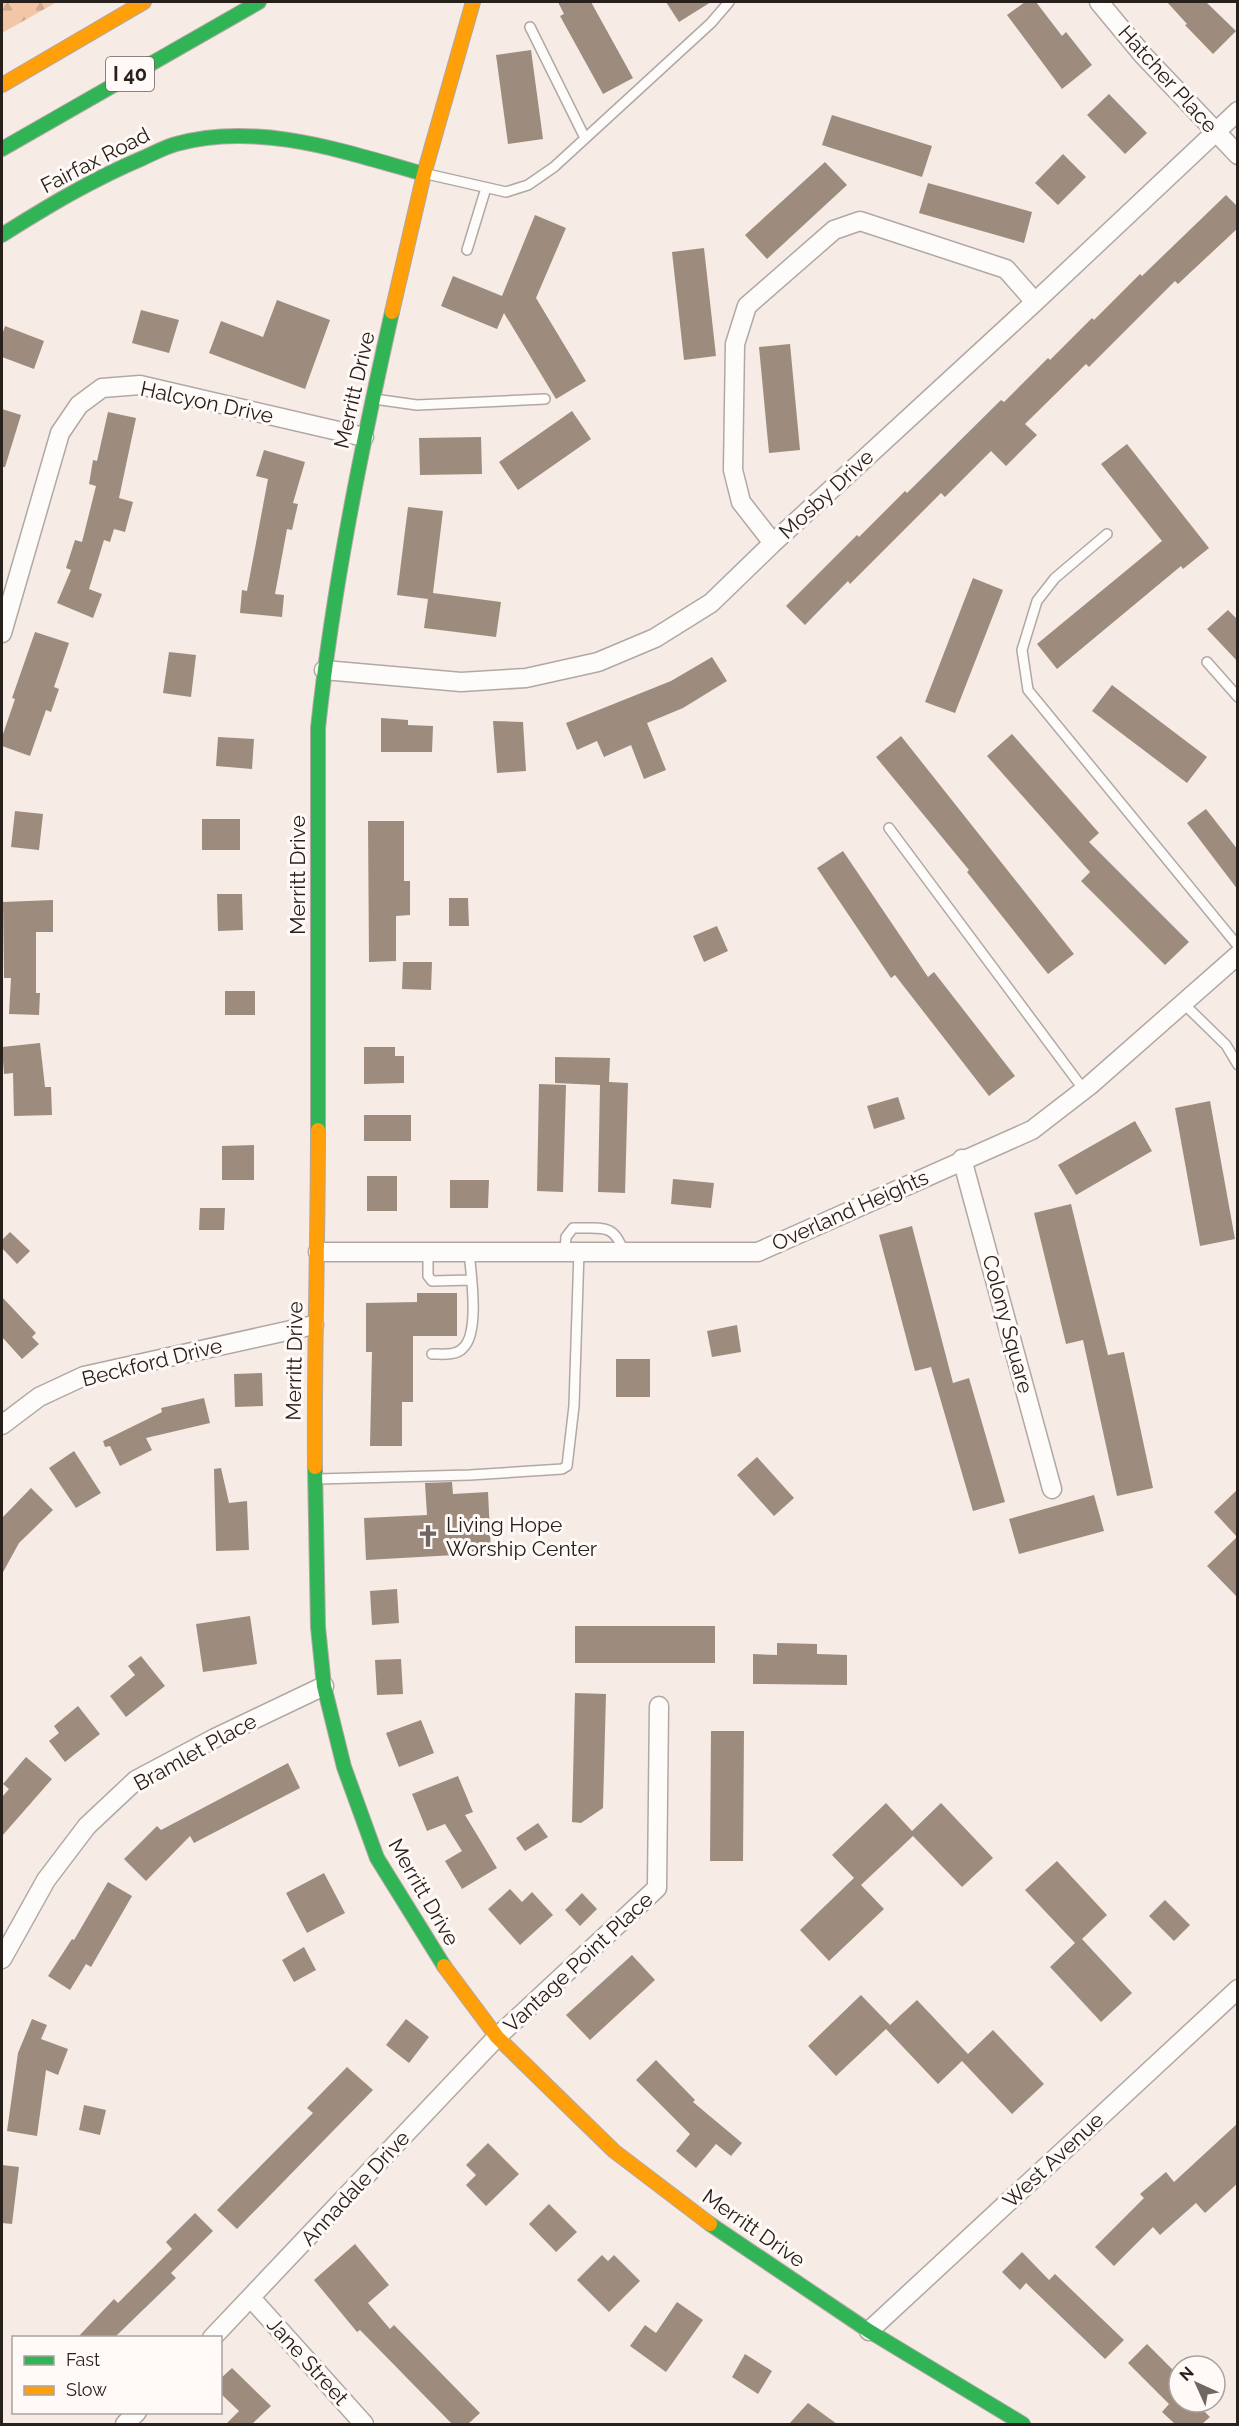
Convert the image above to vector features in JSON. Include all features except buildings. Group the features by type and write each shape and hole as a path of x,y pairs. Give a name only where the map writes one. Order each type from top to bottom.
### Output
{"main road":[{"name":"I 40","path":"2,85 144,2"},
{"name":"I 40","path":"2,149 259,2"},
{"name":"Merritt Drive","path":"472,2 424,174 364,437 343,544 324,670 318,728 318,1252 314,1325 314,1479 316,1582 324,1686 344,1767 377,1858 435,1955 497,2037 614,2151 732,2241 869,2331 1023,2424"},
{"name":"Fairfax Road","path":"2,235 83,185 124,165 178,144 210,139 244,136 308,144 424,174"}],"street":[{"name":"Hatcher Place","path":"1099,2 1143,55 1238,155"},
{"name":"Mosby Drive","path":"324,670 461,682 530,678 598,662 655,638 711,603 772,543 1035,302 1238,111"},
{"path":"772,543 741,502 733,470 735,344 747,306 834,230 860,221 1006,269 1035,302"},
{"name":"Halcyon Drive","path":"2,633 60,433 79,405 102,388 140,385 364,437"},
{"name":"Overland Heights","path":"318,1252 758,1252 962,1159 1032,1130 1084,1090 1238,955"},
{"name":"Colony Square","path":"962,1159 1052,1489"},
{"name":"Beckford Drive","path":"2,1422 39,1397 84,1376 314,1325"},
{"name":"Bramlet Place","path":"2,1959 46,1880 87,1826 136,1780 214,1738 324,1686"},
{"name":"Vantage Point Place","path":"497,2037 657,1888 660,1706"},
{"name":"West Avenue","path":"869,2331 1238,1989"},
{"name":"Annadale Drive","path":"213,2336 497,2037"},
{"name":"Jane Street","path":"251,2298 364,2424"}],"lane":[{"path":"424,174 506,192 528,185 554,167 711,23 729,2"},
{"path":"530,27 585,138"},
{"path":"467,250 486,188"},
{"path":"374,399 417,405 545,399"},
{"path":"1107,534 1055,578 1037,601 1022,650 1028,690 1238,945"},
{"path":"1207,662 1238,698"},
{"path":"889,828 1084,1090"},
{"path":"1184,1004 1226,1045 1238,1065"},
{"path":"314,1479 470,1475 562,1469 567,1466 574,1406 572,1251"},
{"path":"432,1354 454,1353 463,1349 469,1341 472,1323 469,1252"},
{"path":"428,1253 428,1276 432,1281 471,1281"}],"green space":[{"path":"2,2 57,2 2,33"}],"traffic: fast":[{"path":"2,149 259,2"},
{"path":"2,235 124,166 172,145 207,138 238,136 302,142 424,174"},
{"path":"318,1130 318,728 324,675 349,519 392,312"},
{"path":"315,1467 318,1627 324,1686 344,1767 377,1858 444,1966"},
{"path":"710,2224 869,2331 1023,2424"}],"traffic: slow":[{"path":"2,85 144,2"},
{"path":"392,312 424,174 473,2"},
{"path":"315,1467 318,1130"},
{"path":"444,1966 497,2037 614,2151 710,2224"}],"place":[{"name":"Living Hope Worship Center","path":"428,1536"}]}
